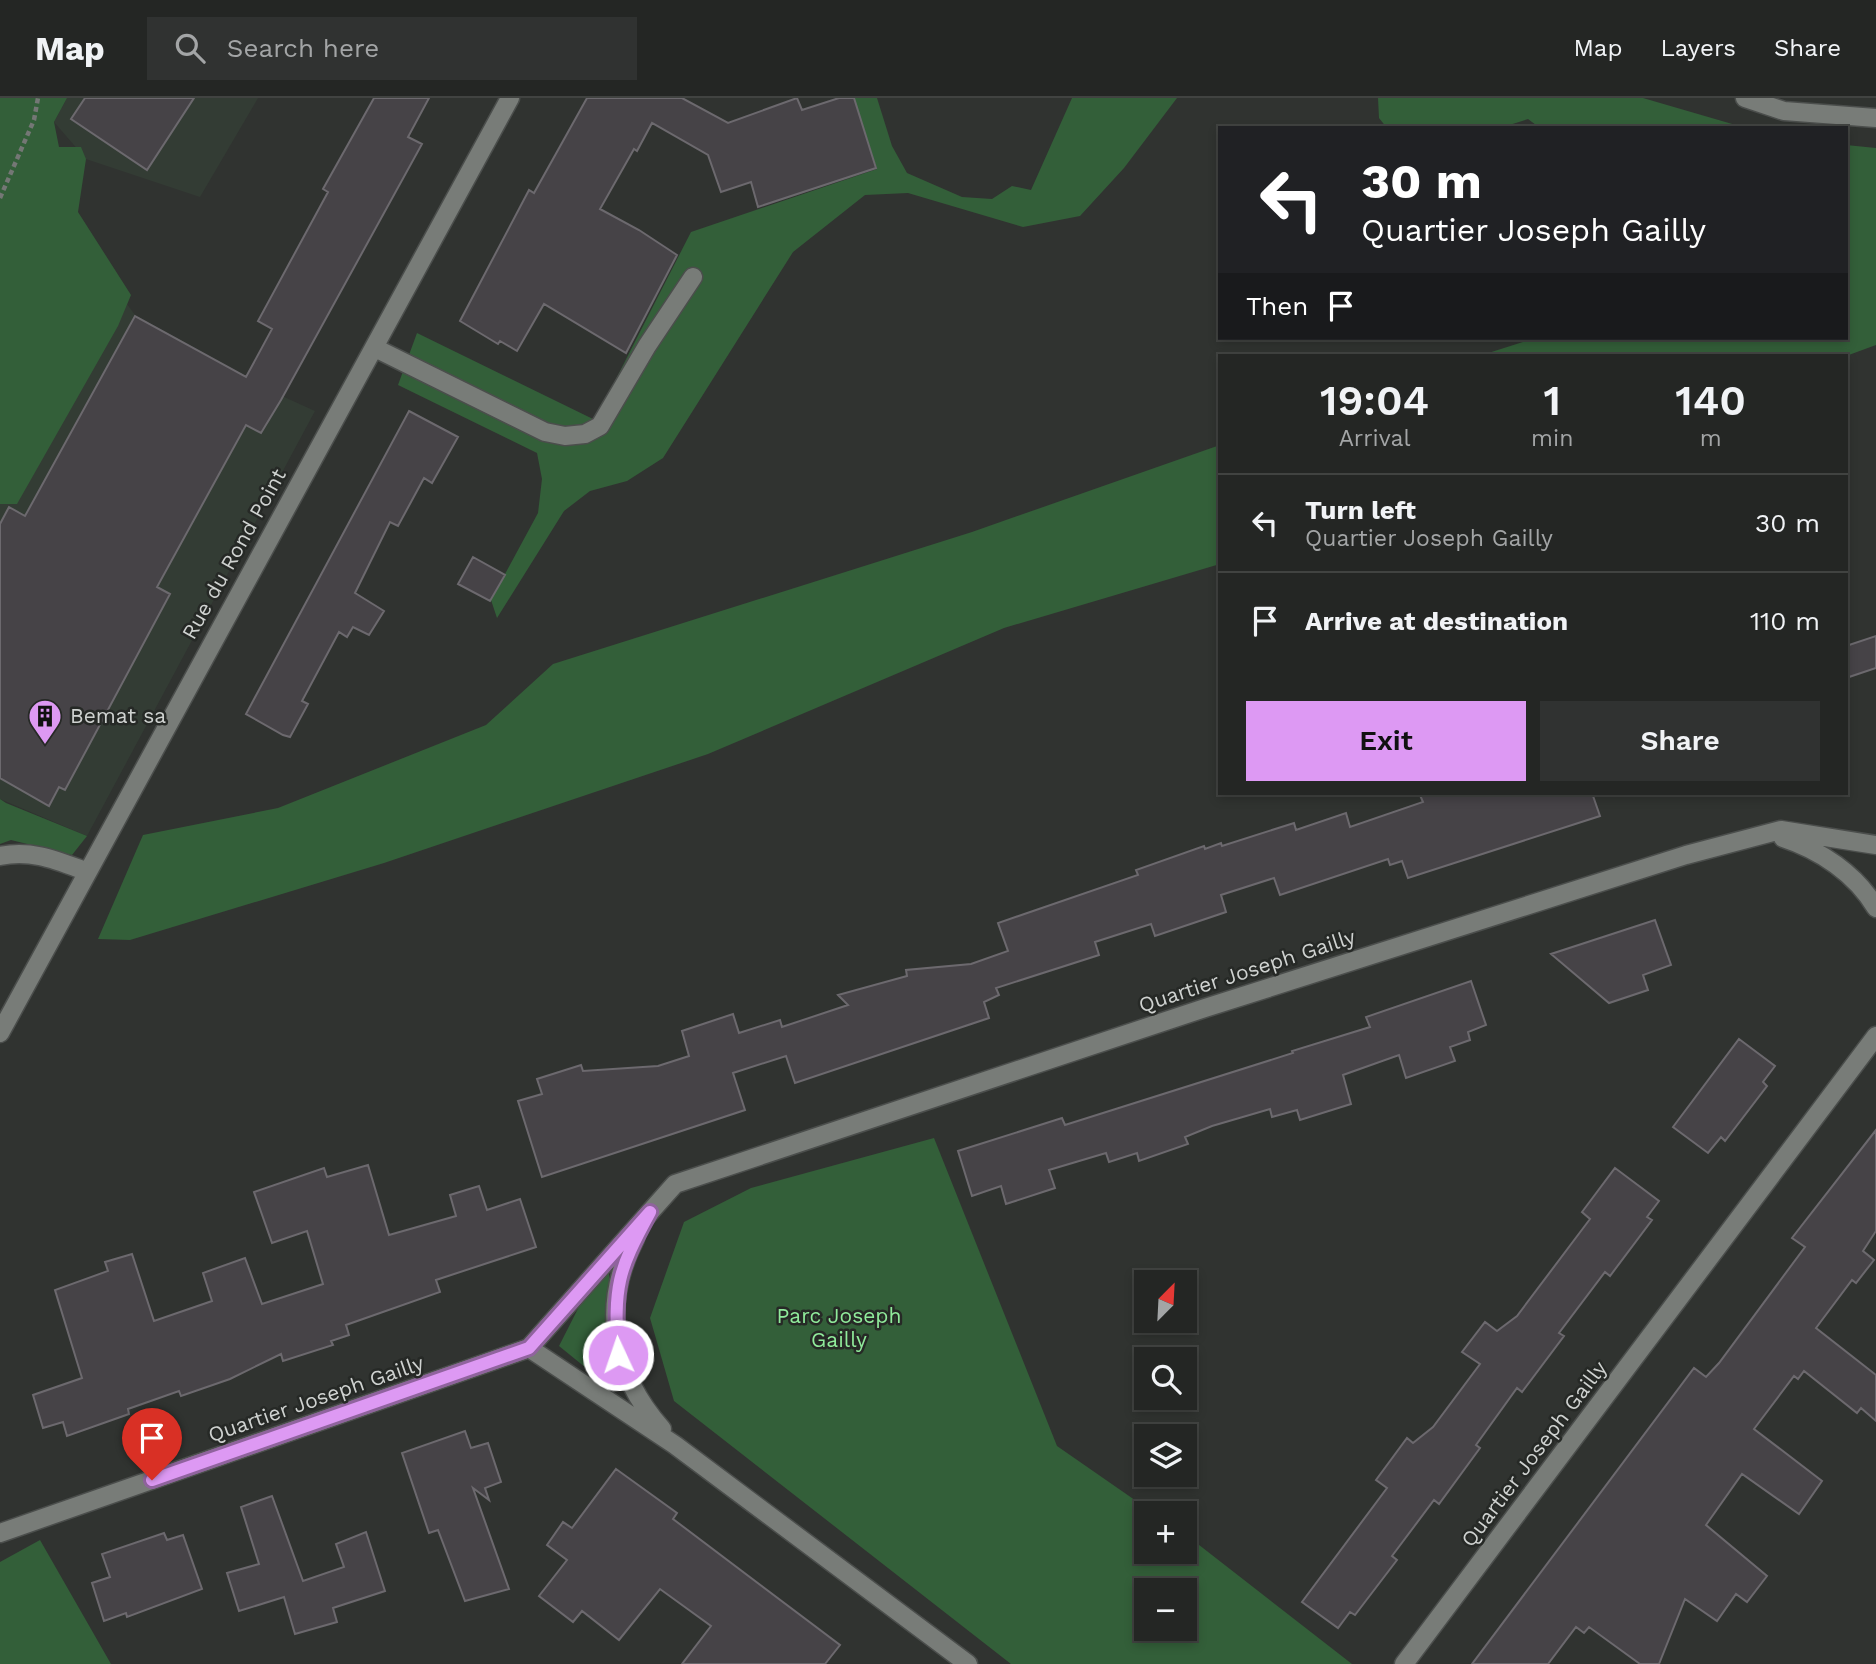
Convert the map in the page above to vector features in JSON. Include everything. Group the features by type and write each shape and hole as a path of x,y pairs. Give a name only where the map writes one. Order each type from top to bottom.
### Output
{"street":[{"name":"Rue du Rond Point","path":"0,1033 510,98"},
{"path":"1745,98 1784,111 1876,118"},
{"path":"374,348 545,432 565,436 585,434 600,426 647,346 693,277"},
{"name":"Quartier Joseph Gailly","path":"0,1534 529,1348 675,1184 1205,1008 1686,855 1781,830 1876,845"},
{"path":"1768,832 1795,842 1854,878 1876,908"},
{"path":"0,856 16,853 42,855 88,872"},
{"name":"Quartier Joseph Gailly","path":"1404,1664 1876,1036"},
{"name":"Quartier Joseph Gailly","path":"650,1212 622,1264 616,1298 618,1355 631,1387 676,1445"},
{"name":"Quartier Joseph Gailly","path":"529,1348 676,1445 968,1664"}],"path":[{"path":"0,198 34,120 38,98"}],"shaded area":[{"path":"67,98 258,98 200,197 86,159 54,122"},
{"path":"127,304 135,315 282,396 315,411 87,836 0,799 0,504 17,503"}],"green space":[{"path":"0,98 67,98 54,122 59,147 81,147 86,159 78,212 131,295 118,326 17,504 0,504"},
{"path":"854,98 877,98 892,146 907,173 962,197 992,199 1012,186 1031,190 1072,98 1177,98 1124,168 1080,216 1023,227 908,193 865,195 793,252 663,458 627,481 590,491 564,511 497,618 491,600 538,513 542,479 537,453 398,385 417,333 595,420 691,232 877,169"},
{"path":"1378,98 1643,98 1739,126 1537,126 1528,119 1506,126 1385,126 1379,118"},
{"path":"1848,145 1876,148 1876,345 1848,355 1485,354 1529,340 1848,340"},
{"path":"1218,446 1218,565 1004,628 708,754 384,863 130,940 98,939 143,835 278,808 486,725 553,664 972,532"},
{"path":"0,799 87,836 72,855 11,840 0,844"},
{"name":"Parc Joseph Gailly","path":"934,1138 1057,1446 1136,1501 1134,1501 1134,1564 1197,1564 1197,1543 1352,1664 1011,1664 674,1401 650,1318 684,1222 751,1188"},
{"path":"609,1273 607,1334 610,1371 591,1372 559,1346 589,1287"},
{"path":"40,1540 111,1664 0,1664 0,1562"}],"building":[{"path":"85,98 194,98 147,170 71,119"},
{"path":"374,98 429,98 408,137 422,144 261,433 246,425 157,587 170,594 65,790 59,787 49,806 0,778 0,524 9,507 25,516 135,316 246,377 272,329 258,321 328,192 323,189"},
{"path":"587,98 682,98 728,123 797,98 802,110 839,98 854,98 876,168 758,207 751,182 721,192 708,155 652,123 600,209 677,255 626,353 544,304 517,351 500,341 498,344 460,321 529,190 534,193"},
{"path":"409,411 458,437 432,483 424,478 398,526 390,522 355,593 384,611 369,635 353,627 347,637 339,632 302,701 308,704 290,737 283,735 246,714"},
{"path":"473,557 505,575 490,601 458,584"},
{"path":"1876,636 1876,668 1848,677 1848,645"},
{"path":"1420,795 1593,795 1600,816 1408,878 1402,861 1390,865 1388,859 1280,895 1274,878 1221,895 1226,912 1155,936 1151,924 1095,942 1099,955 996,988 999,995 984,1002 989,1018 795,1083 786,1056 733,1073 745,1110 542,1177 518,1101 542,1094 537,1079 581,1065 583,1071 658,1066 689,1056 682,1031 733,1014 739,1033 780,1020 782,1027 848,1005 838,995 907,976 906,970 971,964 1008,951 998,923 1138,875 1136,870 1204,846 1205,849 1221,843 1222,846 1294,823 1296,830 1346,813 1350,827 1423,802"},
{"path":"1655,920 1671,965 1643,975 1648,990 1609,1003 1551,954"},
{"path":"1471,981 1486,1025 1468,1032 1470,1040 1450,1047 1455,1061 1406,1078 1399,1055 1343,1075 1351,1104 1300,1120 1297,1110 1272,1117 1270,1109 1212,1126 1185,1137 1188,1144 1139,1161 1137,1153 1109,1162 1106,1153 1049,1170 1055,1188 1006,1204 1001,1186 972,1196 958,1151 1062,1118 1065,1125 1293,1053 1292,1051 1370,1027 1366,1017"},
{"path":"1739,1039 1775,1066 1763,1082 1767,1086 1725,1141 1721,1137 1708,1153 1673,1127"},
{"path":"1876,1130 1876,1231 1863,1251 1874,1260 1856,1283 1852,1280 1816,1328 1876,1375 1876,1421 1861,1408 1857,1413 1804,1371 1798,1379 1794,1376 1754,1429 1822,1481 1799,1514 1742,1474 1706,1525 1767,1576 1747,1602 1736,1594 1717,1621 1685,1599 1659,1664 1640,1664 1589,1627 1584,1633 1576,1627 1548,1664 1472,1664 1694,1368 1706,1377 1719,1363 1805,1247 1792,1238"},
{"path":"368,1165 389,1235 456,1216 450,1195 479,1186 487,1210 520,1199 536,1247 436,1280 440,1292 346,1325 349,1335 331,1341 333,1345 283,1361 281,1354 230,1379 181,1396 179,1391 128,1409 129,1414 67,1436 63,1422 43,1428 33,1395 82,1378 55,1290 108,1271 105,1262 132,1254 154,1321 212,1301 203,1273 245,1258 262,1304 323,1284 307,1231 272,1243 254,1192 324,1168 327,1177"},
{"path":"1615,1168 1659,1201 1647,1217 1652,1220 1610,1276 1605,1272 1559,1333 1564,1336 1522,1392 1517,1388 1476,1445 1480,1448 1439,1504 1434,1500 1392,1556 1397,1560 1355,1615 1350,1612 1338,1628 1302,1602 1387,1488 1376,1480 1407,1438 1413,1443 1433,1427 1480,1364 1462,1352 1485,1322 1497,1331 1517,1316 1590,1219 1582,1212"},
{"path":"465,1431 471,1448 488,1443 501,1482 485,1488 489,1500 473,1488 509,1589 465,1601 438,1530 429,1533 402,1453"},
{"path":"616,1469 677,1513 673,1519 840,1645 825,1664 682,1664 711,1626 660,1589 619,1640 582,1611 573,1622 539,1596 567,1560 547,1545 563,1522 572,1528"},
{"path":"272,1496 303,1581 344,1567 336,1544 366,1532 385,1591 333,1608 337,1622 295,1634 284,1597 239,1611 227,1573 259,1564 241,1507"},
{"path":"164,1533 167,1540 183,1535 202,1589 127,1617 126,1613 104,1621 92,1583 110,1577 102,1554"}],"place":[{"name":"Bemat sa","path":"45,746"}],"route":[{"path":"152,1480 529,1348 650,1212 622,1264 616,1298 618,1355"}]}
